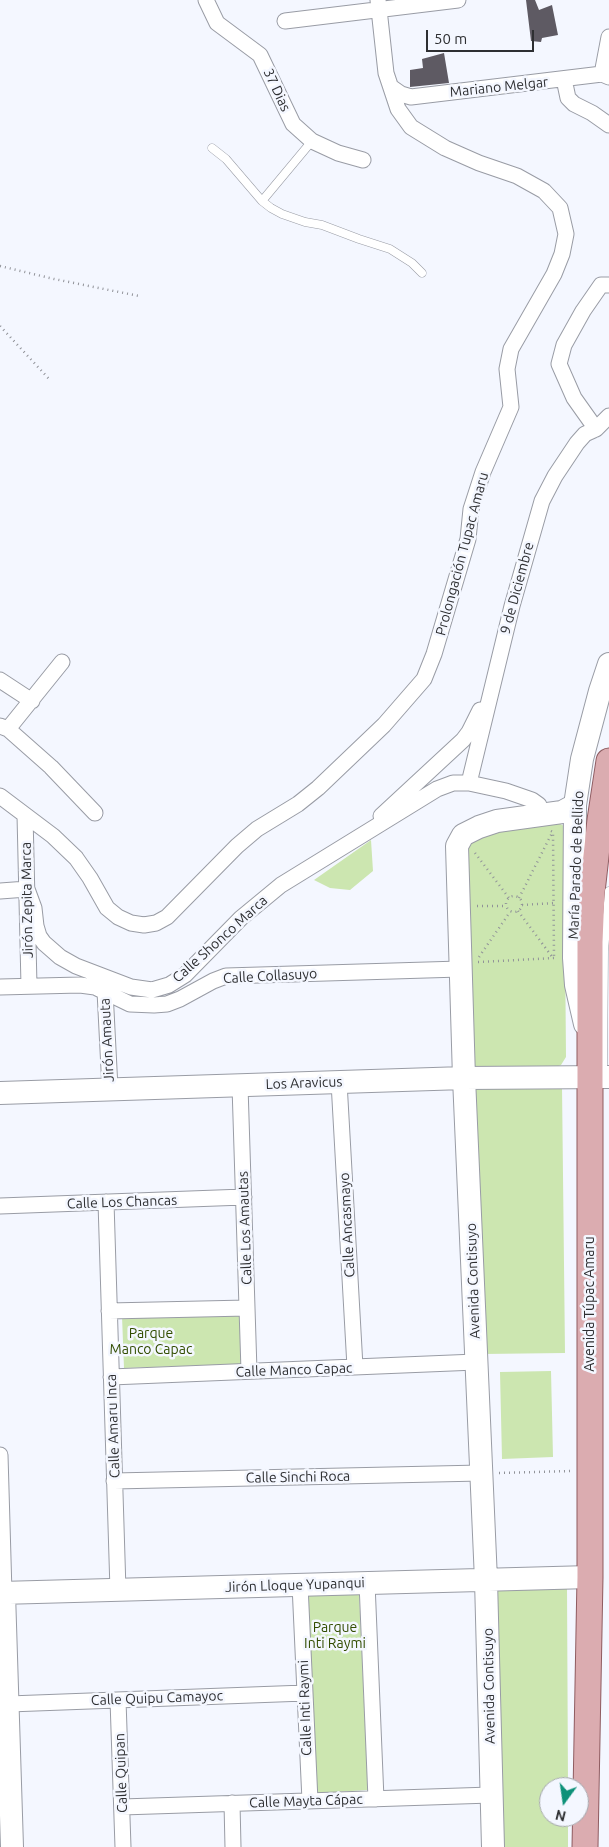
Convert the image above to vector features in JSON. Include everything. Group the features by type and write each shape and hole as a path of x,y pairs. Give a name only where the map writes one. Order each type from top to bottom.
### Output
{"main road":[{"name":"Avenida Túpac Amaru","path":"585,1847 590,1471 600,1077 590,1038 591,926 597,843 609,762"},
{"path":"597,843 609,818"}],"street":[{"name":"37 Dias","path":"206,0 217,23 260,55 293,124 312,141 363,160"},
{"path":"285,21 379,5 458,0"},
{"path":"379,5 386,72 391,87"},
{"path":"605,76 609,37"},
{"name":"Mariano Melgar","path":"391,87 411,97 605,76"},
{"path":"564,79 568,98 574,104 592,113 609,125"},
{"name":"Prolongación Tupac Amaru","path":"0,796 76,858 107,908 118,918 144,925 156,922 167,917 237,846 318,788 384,724 424,678 434,654 468,539 471,509 511,407 507,369 511,349 554,274 562,254 566,234 560,208 544,191 517,176 479,163 445,148 411,128 398,108 391,87"},
{"path":"596,429 574,398 559,364 564,345 583,311 601,285 609,286"},
{"name":"9 de Diciembre","path":"469,783 514,597 542,501 555,476 577,443 585,434 596,429 609,416"},
{"path":"62,662 32,701 4,728 51,767 95,813"},
{"name":"María Parado de Bellido","path":"590,1038 580,1007 576,986 564,958 563,903 582,759 609,664"},
{"path":"0,680 32,701"},
{"path":"358,838 466,736 477,718 492,684"},
{"name":"Calle Shonco Marca","path":"27,889 34,908 39,936 60,957 76,966 131,987 141,989 161,988 185,975 224,934 261,900 310,866 437,790 453,783 469,783 528,798 539,805 547,826"},
{"name":"Avenida Contisuyo","path":"492,1847 486,1580 464,1078 468,966 458,906 457,846 463,835 479,827 497,821 547,826 562,812 576,805"},
{"name":"Jirón Zepita Marca","path":"25,815 30,986"},
{"path":"0,891 27,889"},
{"name":"Calle Collasuyo","path":"0,987 80,985 105,991 130,1004 154,1005 167,1004 180,999 213,980 226,976 468,966"},
{"name":"Jirón Amauta","path":"105,991 110,1089"},
{"name":"Los Aravicus","path":"0,1093 464,1078 600,1077"},
{"name":"Calle Ancasmayo","path":"339,1082 355,1367"},
{"name":"Calle Los Amautas","path":"240,1086 249,1371"},
{"name":"Calle Los Chancas","path":"0,1206 244,1197"},
{"name":"Calle Amaru Inca","path":"106,1202 118,1590"},
{"path":"109,1311 247,1308"},
{"name":"Calle Manco Capac","path":"111,1377 476,1362"},
{"path":"0,1454 2,1593 8,1704 12,1847"},
{"name":"Calle Sinchi Roca","path":"114,1481 481,1473"},
{"name":"Jirón Lloque Yupanqui","path":"2,1593 590,1577"},
{"path":"367,1583 376,1799"},
{"name":"Calle Inti Raymi","path":"300,1585 310,1801"},
{"name":"Calle Quipu Camayoc","path":"8,1704 305,1693"},
{"name":"Calle Quipan","path":"118,1700 123,1847"},
{"name":"Calle Mayta Cápac","path":"122,1807 491,1795"},
{"path":"232,1804 234,1847"}],"lane":[{"path":"262,201 312,141"},
{"path":"212,148 226,159 262,201 282,214 305,222 322,225 390,248 412,263 422,273"},
{"path":"600,1077 604,951 609,891"}],"path":[{"path":"0,266 139,296"},
{"path":"0,326 50,380"},
{"path":"522,905 519,898 547,826"},
{"path":"547,826 563,903 564,958"},
{"path":"472,857 472,848 509,898"},
{"path":"510,912 505,902 509,898 516,896 519,898"},
{"path":"522,905 563,903"},
{"path":"468,966 510,912 518,911 522,905"},
{"path":"458,906 506,906"},
{"path":"518,911 564,958"},
{"path":"468,966 475,953"},
{"path":"468,966 564,958"},
{"path":"481,1473 590,1471"}],"green space":[{"path":"555,821 564,826 566,1057 561,1065 553,1069 469,1072 467,838"},
{"path":"371,840 373,871 350,890 330,888 314,880"},
{"path":"472,1086 562,1086 565,1353 483,1354"},
{"name":"Parque Manco Capac","path":"243,1313 244,1364 124,1368 122,1316"},
{"path":"551,1371 553,1457 502,1459 500,1372"},
{"path":"567,1586 568,1777 539,1777 539,1827 568,1827 568,1847 501,1847 491,1587"},
{"name":"Parque Inti Raymi","path":"359,1591 368,1790 317,1793 308,1593"}],"building":[{"path":"526,0 535,0 539,10 552,5 558,35 542,38 541,42 531,41"},
{"path":"444,53 449,83 410,87 410,70 423,68 422,59"}]}
